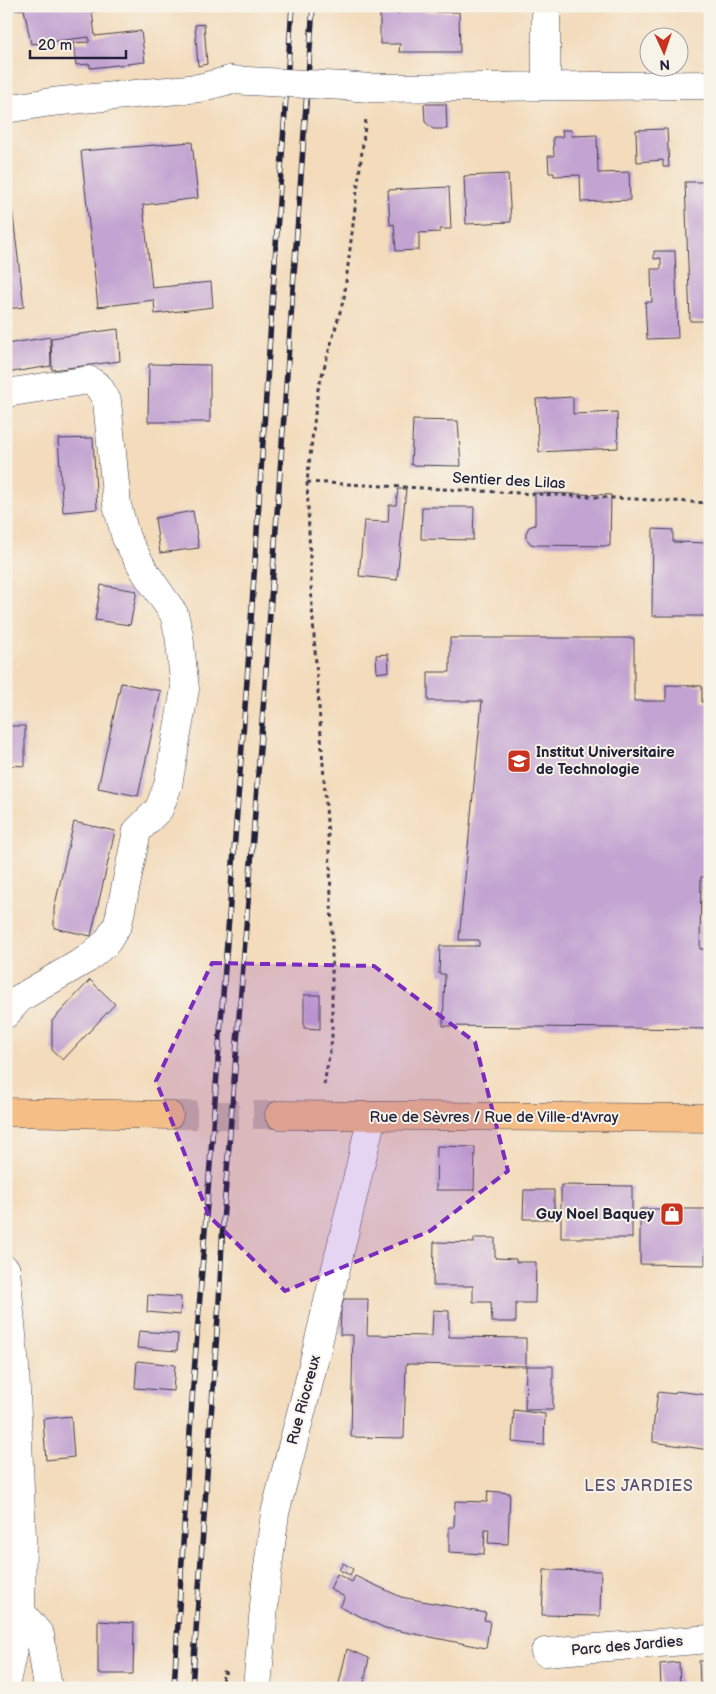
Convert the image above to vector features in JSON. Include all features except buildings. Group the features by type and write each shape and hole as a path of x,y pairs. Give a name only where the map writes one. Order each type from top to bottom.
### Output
{"main road":[{"path":"6,1112 169,1114"},
{"name":"Rue de Sèvres / Rue de Ville-d'Avray","path":"279,1115 710,1118"}],"street":[{"path":"546,6 546,85"},
{"path":"6,109 51,102 199,88 230,80 357,87 710,85"},
{"path":"6,393 89,380 99,387 107,401 116,504 126,538 145,572 174,614 179,635 185,688 168,785 159,809 137,831 118,924 107,942 88,959 20,998 6,1014"},
{"name":"Rue Riocreux","path":"257,1688 266,1583 275,1513 308,1386 372,1116"},
{"path":"6,1270 15,1367 22,1538 20,1612 6,1682"},
{"path":"20,1612 40,1635 48,1688"},
{"name":"Parc des Jardies","path":"545,1652 710,1639"}],"path":[{"path":"318,1116 332,1039 332,934 330,864 312,607 307,482 318,389 344,298 357,87"},
{"name":"Sentier des Lilas","path":"307,482 710,502"},
{"path":"222,1688 223,1672"}],"highlighted area":[{"path":"212,963 374,966 475,1042 508,1171 430,1231 285,1291 209,1216 156,1081"}],"tunnel":[{"path":"169,1115 279,1115"}],"railway":[{"path":"174,1688 192,1400 247,681 292,6"},
{"path":"192,1688 223,1222 265,684 313,6"}],"place":[{"name":"Institut Universitaire de Technologie","path":"519,761"},
{"name":"Guy Noel Baquey","path":"672,1214"}],"district":[{"name":"LES JARDIES","path":"639,1486"}]}
